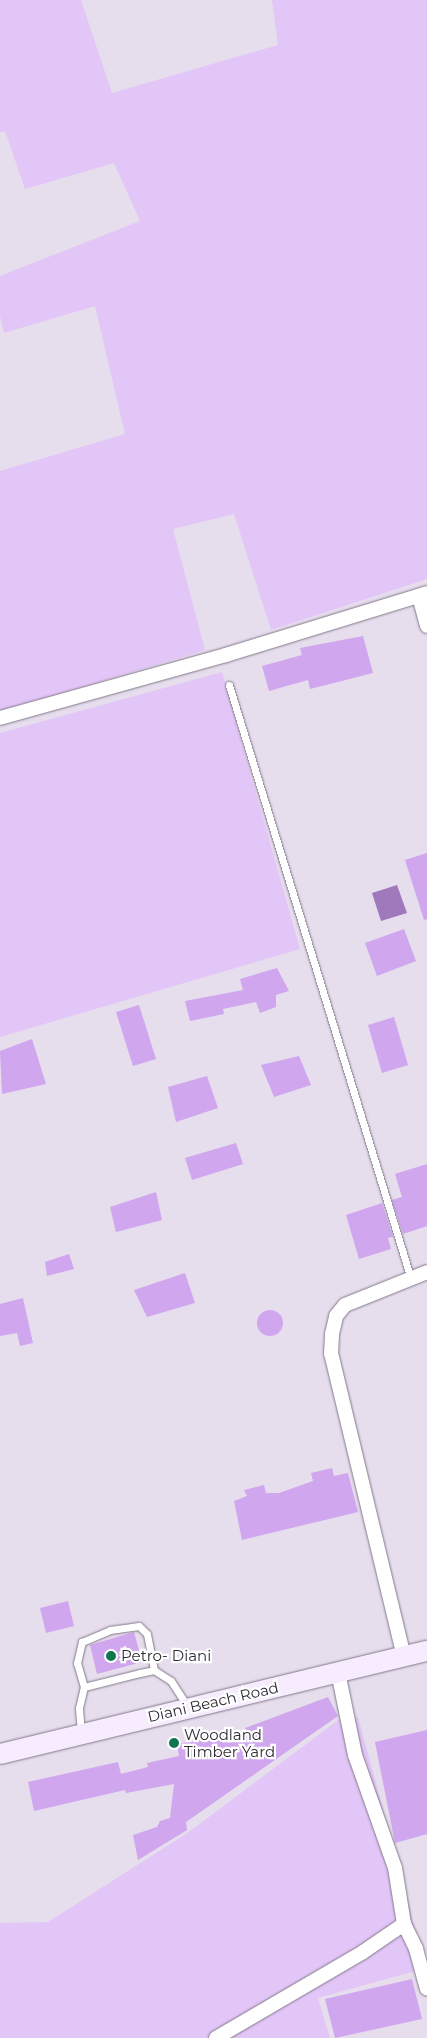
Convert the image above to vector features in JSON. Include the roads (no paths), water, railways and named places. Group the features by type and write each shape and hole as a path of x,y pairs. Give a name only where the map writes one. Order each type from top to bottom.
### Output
{"main road":[{"name":"Diani Beach Road","path":"0,1754 427,1651"}],"street":[{"path":"0,718 226,656 423,595 427,626"},
{"path":"404,1657 331,1354 336,1316 340,1310 410,1276 427,1272"},
{"path":"338,1672 355,1755 395,1868 404,1924 422,1947 427,1989"},
{"path":"216,2038 363,1952 404,1924"}],"lane":[{"path":"229,684 410,1276"},
{"path":"82,1734 79,1708 84,1687 77,1663 82,1642 110,1630 139,1626 147,1634 154,1670 171,1681 188,1708"},
{"path":"84,1687 154,1670"}],"place":[{"name":"Petro- Diani","path":"111,1656"},
{"name":"Woodland Timber Yard","path":"174,1743"}]}
